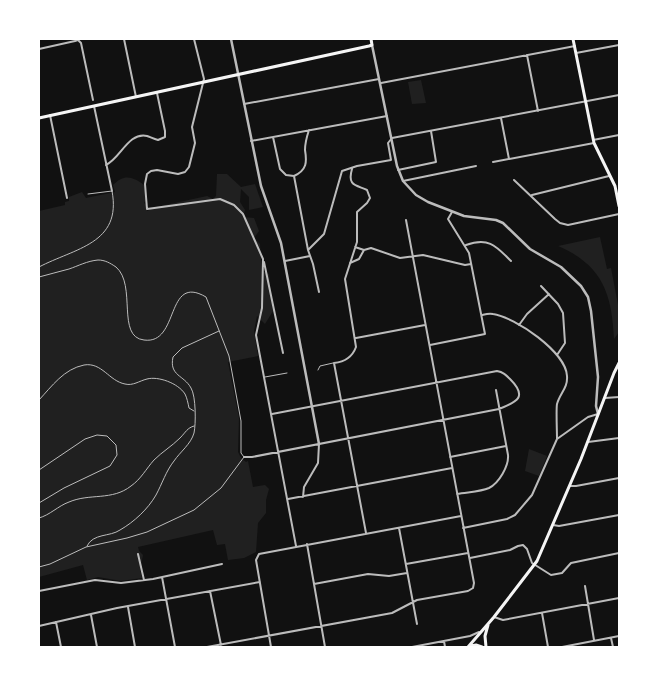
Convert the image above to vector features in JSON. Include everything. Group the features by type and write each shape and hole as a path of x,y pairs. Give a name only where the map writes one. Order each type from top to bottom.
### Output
{"main road":[{"path":"39,118 372,45 371,39"},
{"path":"574,39 593,142 618,192 619,206"},
{"path":"468,647 535,564 570,486 619,363"},
{"path":"486,647 485,636 490,622"},
{"path":"468,647 476,645 482,647"}],"street":[{"path":"124,39 136,97"},
{"path":"194,39 204,82 192,127 195,143 189,167 185,172 178,174 157,170 148,173 144,184 148,209 211,199 227,201 238,208 245,216 266,268 283,353"},
{"path":"231,39 262,192 277,229 285,261 319,444 318,463 304,487 303,496"},
{"path":"39,49 75,40 79,41 93,100"},
{"path":"372,45 398,170 403,181 412,192 420,198 469,218 493,219 504,223 530,249 566,271 584,291 589,301 598,377 596,408 598,414 588,418 557,439"},
{"path":"576,53 619,45"},
{"path":"380,84 575,46"},
{"path":"527,55 538,111"},
{"path":"244,104 379,79"},
{"path":"106,164 114,160 133,138 143,135 158,140 165,137 157,92"},
{"path":"308,250 324,234 344,169 352,169 357,166 391,160 388,143 392,138 619,95"},
{"path":"94,106 112,190"},
{"path":"50,115 68,198"},
{"path":"251,141 387,116"},
{"path":"501,118 509,159"},
{"path":"273,137 280,169 286,175 294,176 302,172 306,164 305,145 309,130"},
{"path":"398,170 436,162 431,131"},
{"path":"493,162 619,135"},
{"path":"403,181 476,166"},
{"path":"352,169 350,175 352,182 355,186 366,190 370,195 367,203 357,212 355,248 345,279 356,347 352,355 344,361 334,363 366,534"},
{"path":"294,176 308,250 319,292"},
{"path":"532,195 609,176"},
{"path":"514,180 558,221 566,224 619,214"},
{"path":"429,345 485,334 471,264 465,245 449,221 449,216 452,212"},
{"path":"207,647 222,646 392,613 413,601 468,591 473,588 474,583 406,220"},
{"path":"465,245 492,243 511,260"},
{"path":"355,248 364,250 371,248 400,258 423,255 465,265 471,264"},
{"path":"350,263 359,259 364,250"},
{"path":"285,261 310,256"},
{"path":"263,260 262,308 256,334 296,546"},
{"path":"541,286 558,304 564,317 565,343 557,355"},
{"path":"519,325 549,294"},
{"path":"463,528 507,519 515,515 533,493 557,439 557,405 565,390 567,375 562,361 532,332 497,315 482,315"},
{"path":"356,338 425,325"},
{"path":"244,457 499,409 516,401 519,398 519,390 504,373 497,370 271,414"},
{"path":"457,494 492,486 507,464 508,455 496,390"},
{"path":"605,398 619,397"},
{"path":"588,442 619,438"},
{"path":"450,457 506,446"},
{"path":"287,500 452,468"},
{"path":"570,486 619,478"},
{"path":"553,525 559,526 619,515"},
{"path":"271,647 256,560 257,556 261,553 461,516"},
{"path":"399,528 417,624"},
{"path":"307,544 325,647"},
{"path":"469,558 510,550 521,545 526,547 531,561 548,574 554,575 562,573 570,563 619,553"},
{"path":"406,564 468,553"},
{"path":"138,554 144,580"},
{"path":"39,591 95,580 121,583 162,578 222,564"},
{"path":"314,584 368,574 389,576 408,573"},
{"path":"162,578 175,647"},
{"path":"39,626 128,606 260,582"},
{"path":"584,586 595,641"},
{"path":"210,591 222,646"},
{"path":"494,617 502,620 619,598"},
{"path":"128,606 135,647"},
{"path":"542,613 548,647"},
{"path":"91,615 97,647"},
{"path":"56,622 61,647"},
{"path":"412,647 470,636 481,631"},
{"path":"562,647 619,636"},
{"path":"611,638 613,647"},
{"path":"444,641 445,647"}],"lane":[{"path":"39,267 79,250 104,232 114,212 112,190 88,194"},
{"path":"39,277 88,262 106,262 117,268 125,280 129,325 139,339 151,340 162,335 168,326 178,300 184,295 200,294 207,298 230,362 241,421 241,453 244,457 222,488 194,510 147,532 86,547 48,565 39,567"},
{"path":"86,547 92,539 121,530 142,512 155,497 173,462 192,438 195,426 195,398 188,383 175,372 172,365 173,357 186,346 220,331"},
{"path":"318,370 320,366 334,363"},
{"path":"39,400 65,374 80,366 90,365 100,368 116,381 125,384 131,385 153,378 171,383 184,392 189,408 194,411"},
{"path":"264,377 288,373"},
{"path":"39,518 70,501 87,497 110,496 125,490 138,480 156,459 181,437 188,428 195,426"},
{"path":"39,470 93,435 107,436 116,445 117,455 110,466 64,488 39,503"}],"shaded area":[{"path":"421,80 426,103 412,104 408,82"},
{"path":"217,174 227,174 241,187 255,184 263,207 249,210 249,197 241,189 240,202 245,210 243,217 254,218 259,231 254,238 260,244 262,271 269,274 273,311 265,324 257,316 254,331 258,356 228,362 239,418 238,452 241,458 246,462 248,461 253,487 265,485 269,489 266,500 266,513 258,523 256,552 244,558 228,560 225,544 217,545 213,530 138,547 143,555 140,570 142,578 121,581 98,577 87,580 83,565 39,577 39,211 65,205 65,202 69,201 69,197 82,192 86,198 115,192 113,185 124,178 132,178 144,185 147,197 144,203 147,205 147,211 156,207 207,196 213,199 216,196"},
{"path":"600,237 607,269 611,268 619,310 619,332 614,339 611,308 602,282 585,262 558,246"},
{"path":"529,449 547,456 539,476 525,471"}]}
